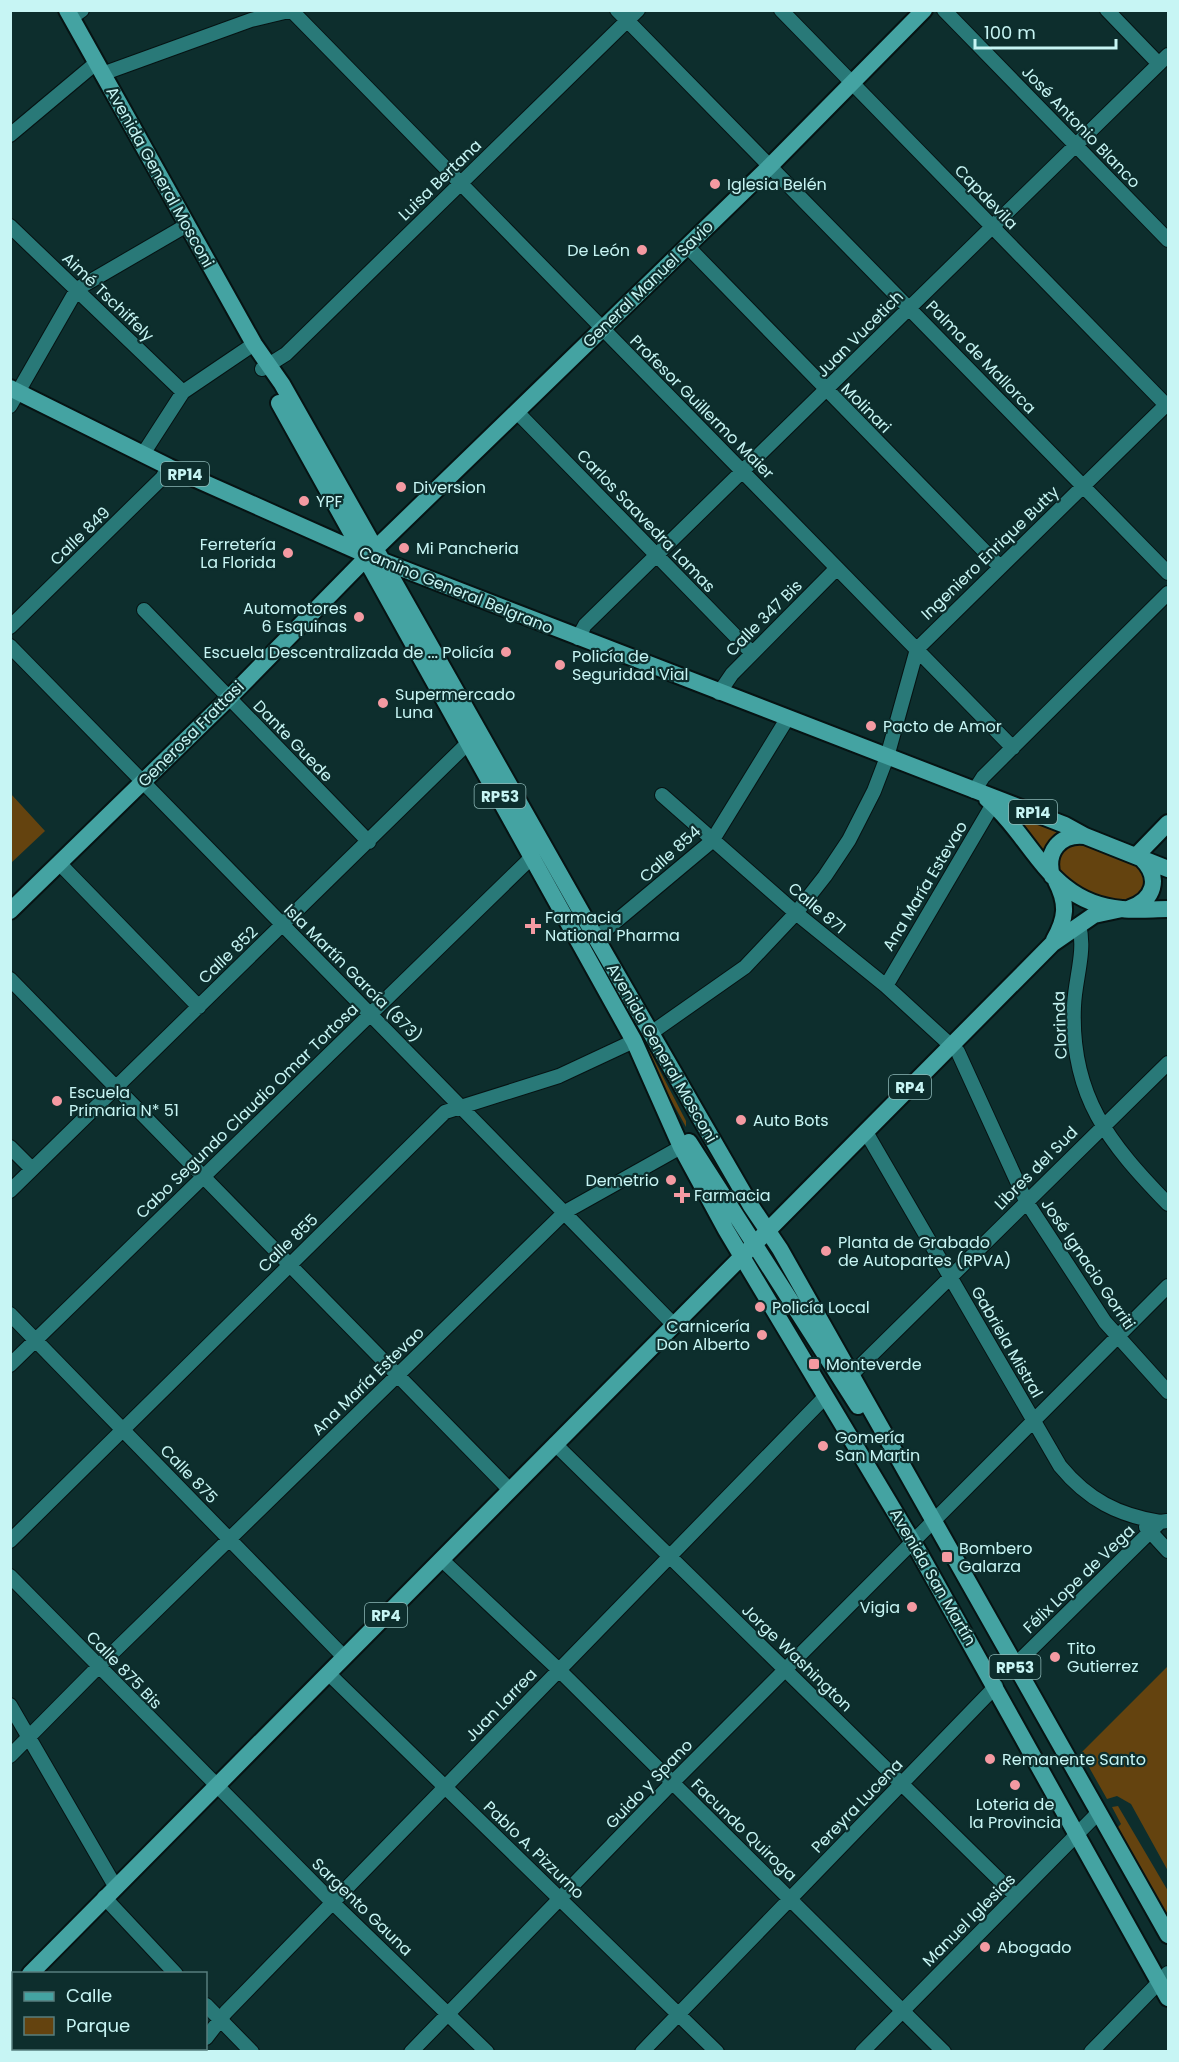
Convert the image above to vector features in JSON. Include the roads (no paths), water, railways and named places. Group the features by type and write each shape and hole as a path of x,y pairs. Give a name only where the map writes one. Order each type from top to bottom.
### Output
{"main road":[{"name":"General Manuel Savio","path":"370,555 770,166 924,10"},
{"name":"Avenida General Mosconi","path":"73,13 99,69 254,344 634,1041 681,1147 741,1256"},
{"name":"Camino General Belgrano","path":"13,395 169,467 370,555 719,693 1065,825 1085,836 1168,869"},
{"name":"Avenida General Mosconi","path":"370,555 746,1197 768,1230"},
{"name":"Generosa Frattasi","path":"10,911 229,698 370,555"},
{"name":"Camino General Belgrano","path":"976,792 1005,816 1054,879 1083,897 1126,909 1168,909"},
{"path":"1139,858 1168,823"},
{"name":"RP4","path":"1052,944 1065,916 1063,899 1054,879 1049,857 1055,847 1067,838 1085,836"},
{"name":"RP4","path":"32,1972 441,1559 508,1488 555,1444 1052,944 1094,915 1126,909 1146,901 1153,889 1151,870 1139,858"},
{"name":"RP53","path":"634,1041 683,1133 887,1452 923,1503"},
{"name":"Avenida San Martín","path":"768,1230 1168,1935"},
{"name":"Avenida San Martín","path":"741,1256 824,1398 855,1444 996,1686 1164,1978 1168,1998"}],"street":[{"name":"Palma de Mallorca","path":"617,10 1168,573"},
{"name":"Luisa Bertana","path":"266,367 286,354 638,10"},
{"name":"Capdevila","path":"781,10 1168,405"},
{"name":"José Antonio Blanco","path":"944,10 1168,240"},
{"path":"1107,10 1164,60"},
{"path":"10,135 99,69 251,20 293,11"},
{"name":"Profesor Guillermo Maier","path":"293,11 1013,748"},
{"name":"Juan Vucetich","path":"578,638 585,625 1164,60"},
{"path":"13,395 77,289 187,225"},
{"name":"Aimé Tschiffely","path":"10,226 183,392"},
{"name":"Molinari","path":"687,246 999,566"},
{"path":"143,454 183,392 254,344"},
{"name":"Ingeniero Enrique Butty","path":"651,1033 731,980 761,952 796,913 849,840 866,809 887,757 917,649 999,566 1168,405"},
{"name":"Carlos Saavedra Lamas","path":"517,412 752,653"},
{"name":"Calle 849","path":"10,627 162,478 169,467"},
{"name":"Calle 347 Bis","path":"719,693 732,674 837,568"},
{"path":"976,792 983,777 1168,593"},
{"name":"Dante Guede","path":"144,610 369,842"},
{"name":"Isla Martín García (873)","path":"10,646 673,1324"},
{"name":"Calle 854","path":"596,938 712,841 787,719"},
{"name":"Calle 852","path":"10,1191 469,742"},
{"name":"Calle 871","path":"662,795 712,841 952,1045"},
{"name":"Ana María Estevao","path":"885,986 993,804"},
{"name":"Cabo Segundo Claudio Omar Tortosa","path":"10,1365 533,856"},
{"path":"59,863 199,1007"},
{"name":"Clorinda","path":"1079,925 1083,941 1075,986 1075,1043 1078,1069 1102,1127 1129,1163 1168,1204"},
{"path":"10,979 508,1488"},
{"name":"Calle 855","path":"10,1541 445,1112 559,1076 634,1041"},
{"name":"José Ignacio Gorriti","path":"952,1045 962,1057 1026,1201 1117,1338 1168,1392"},
{"name":"Libres del Sud","path":"852,1375 1168,1063"},
{"name":"Gabriela Mistral","path":"866,1132 1034,1422 1074,1484 1112,1510 1160,1525"},
{"path":"10,1147 32,1170"},
{"name":"Ana María Estevao","path":"10,1756 98,1667 565,1212 681,1147"},
{"path":"912,1541 1168,1286"},
{"name":"Calle 875","path":"10,1314 344,1657"},
{"name":"Juan Larrea","path":"207,2037 220,2020 333,1903 824,1398"},
{"name":"Jorge Washington","path":"555,1444 1016,1896"},
{"path":"1160,1525 1168,1551"},
{"name":"Félix Lope de Vega","path":"1014,1665 1160,1525"},
{"name":"Guido y Spano","path":"411,2052 561,1900 672,1783 786,1671 912,1541"},
{"name":"Facundo Quiroga","path":"441,1559 559,1670 944,2052"},
{"name":"Calle 875 Bis","path":"10,1576 215,1785"},
{"name":"Pablo A. Pizzurno","path":"328,1672 717,2052"},
{"name":"Pereyra Lucena","path":"642,2052 996,1686"},
{"path":"10,1705 110,1891 174,1972"},
{"name":"Sargento Gauna","path":"215,1785 487,2052"},
{"name":"Manuel Iglesias","path":"862,2052 1099,1812"},
{"path":"1091,2052 1164,1978"},
{"path":"207,2006 252,2052"}],"place":[{"name":"Iglesia Belén","path":"715,184"},
{"name":"De León","path":"642,250"},
{"name":"Diversion","path":"401,487"},
{"name":"YPF","path":"304,501"},
{"name":"Mi Pancheria","path":"404,548"},
{"name":"Ferretería La Florida","path":"288,553"},
{"name":"Automotores 6 Esquinas","path":"359,617"},
{"name":"Escuela Descentralizada de ... Policía","path":"506,652"},
{"name":"Policía de Seguridad Vial","path":"560,665"},
{"name":"Supermercado Luna","path":"383,703"},
{"name":"Pacto de Amor","path":"871,726"},
{"name":"Farmacia National Pharma","path":"533,926"},
{"name":"Escuela Primaria N* 51","path":"57,1101"},
{"name":"Auto Bots","path":"741,1120"},
{"name":"Demetrio","path":"671,1180"},
{"name":"Farmacia","path":"682,1195"},
{"name":"Planta de Grabado de Autopartes (RPVA)","path":"826,1251"},
{"name":"Policía Local","path":"760,1307"},
{"name":"Carnicería Don Alberto","path":"762,1335"},
{"name":"Monteverde","path":"814,1364"},
{"name":"Gomería San Martin","path":"823,1446"},
{"name":"Bombero Galarza","path":"947,1557"},
{"name":"Vigia","path":"912,1607"},
{"name":"Tito Gutierrez","path":"1055,1657"},
{"name":"Remanente Santo","path":"990,1759"},
{"name":"Loteria de la Provincia","path":"1015,1785"},
{"name":"Abogado","path":"985,1947"}]}
